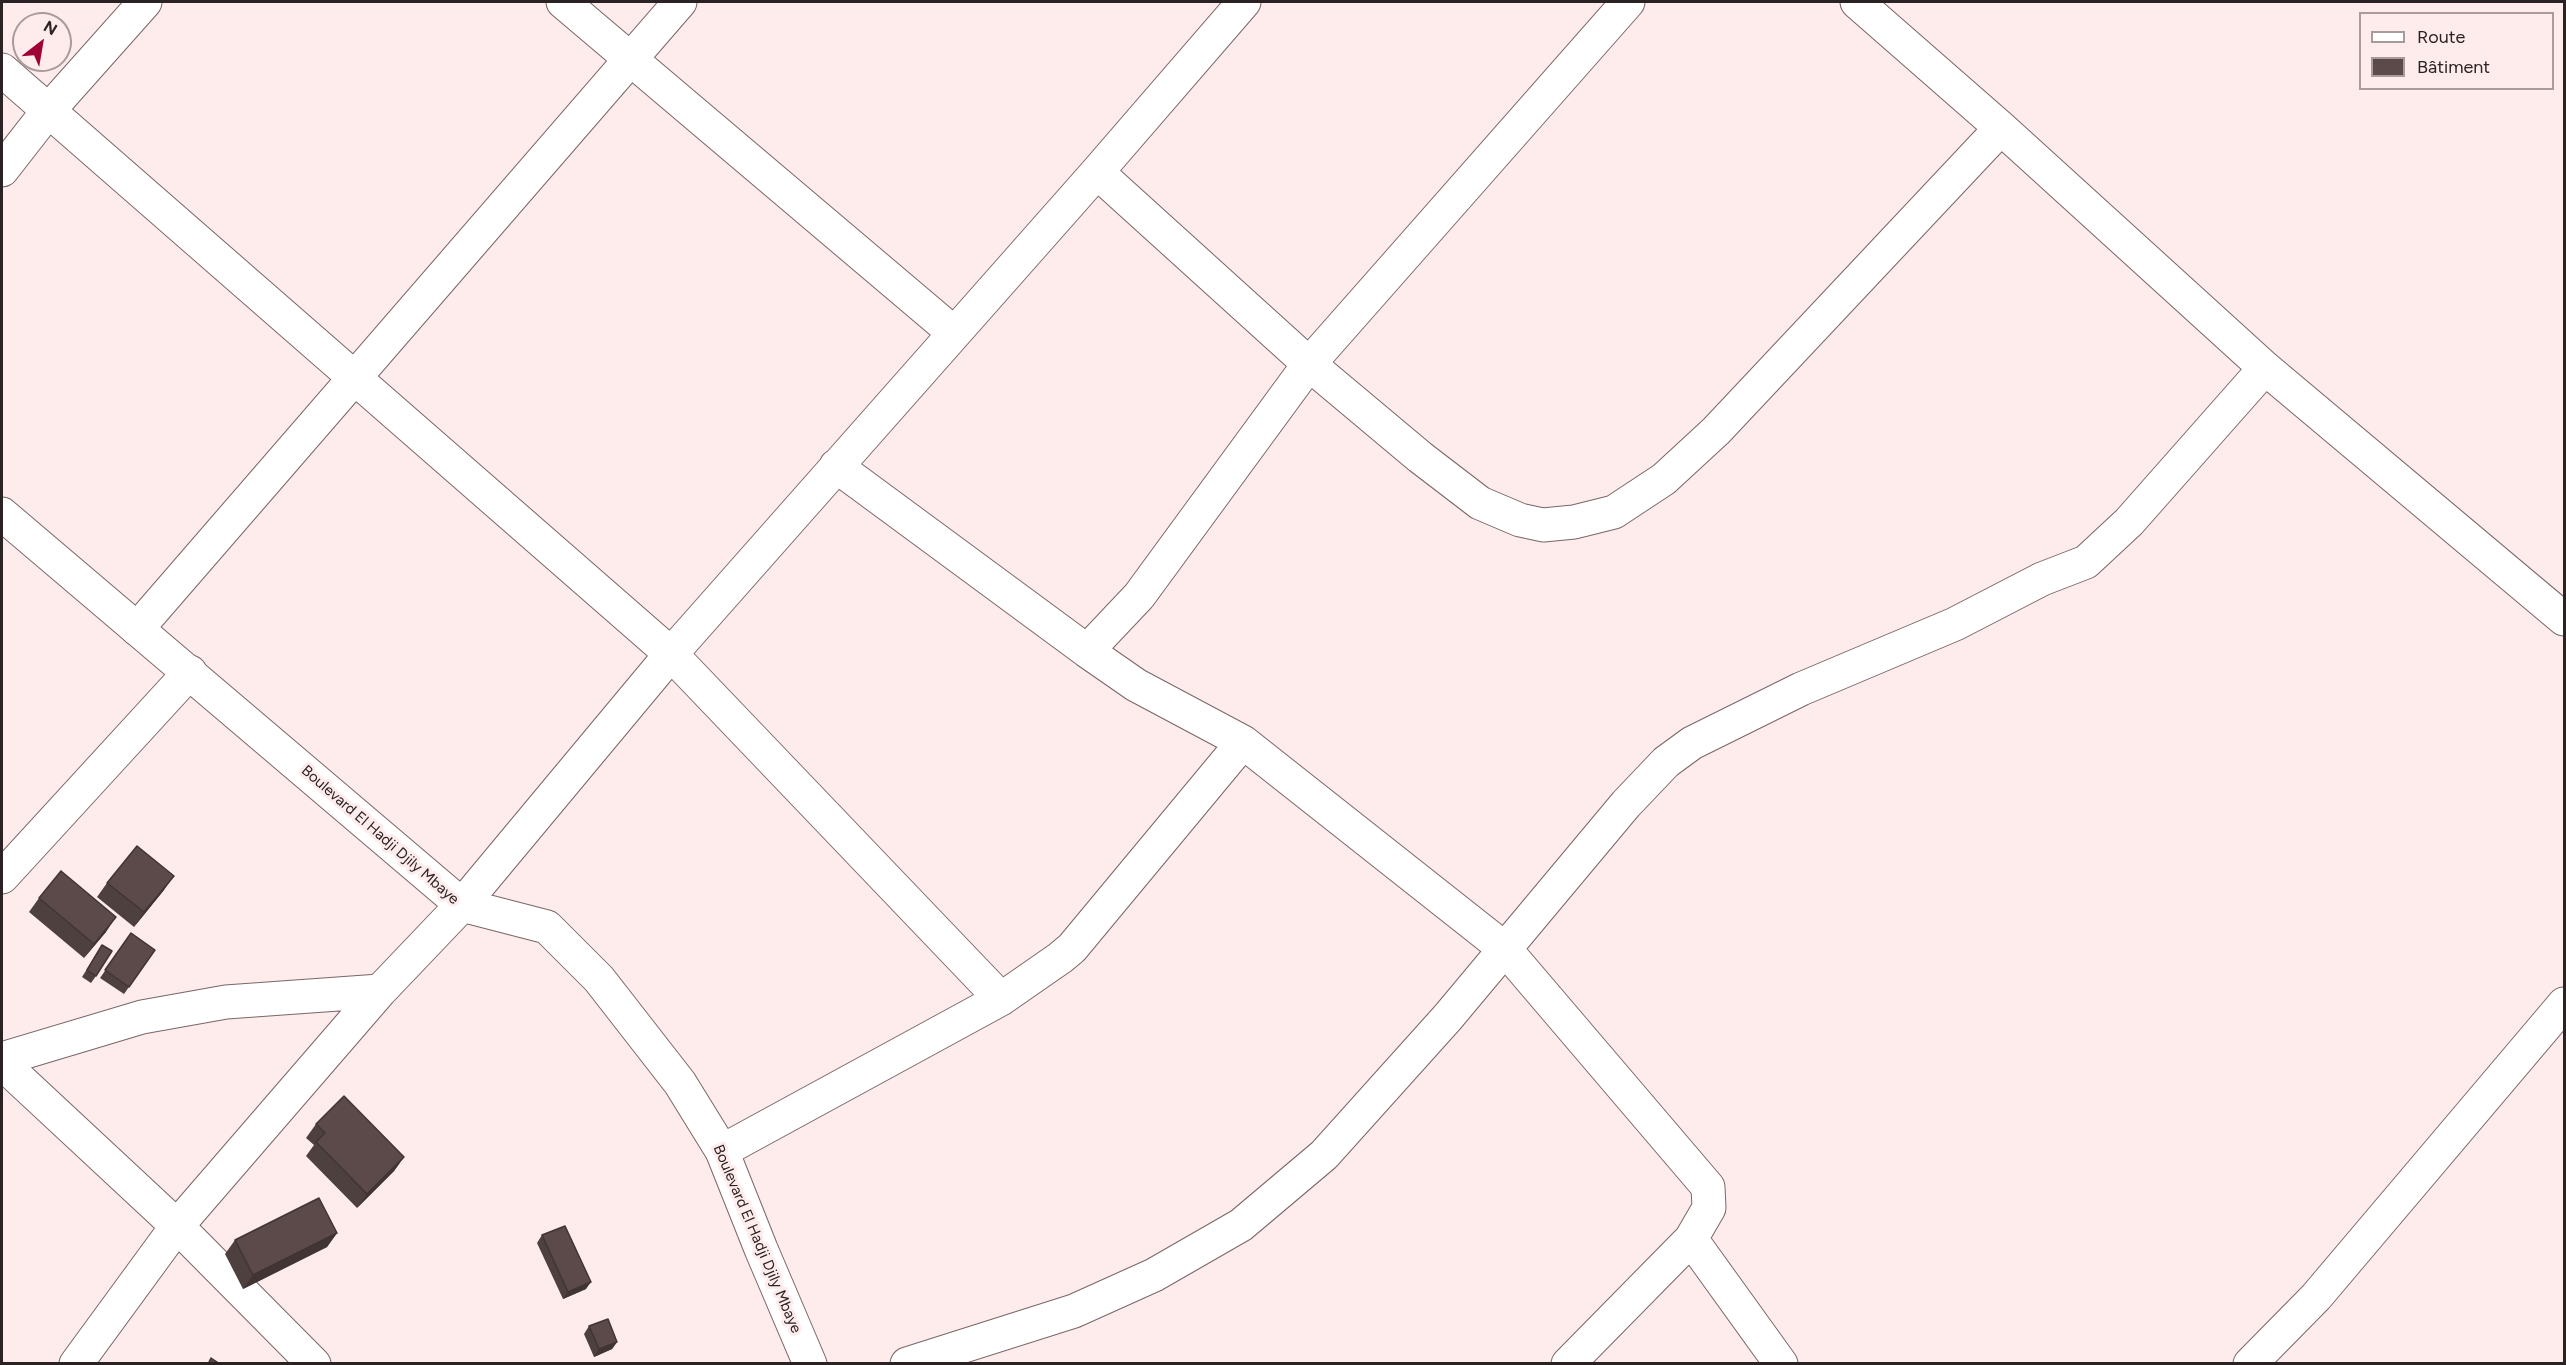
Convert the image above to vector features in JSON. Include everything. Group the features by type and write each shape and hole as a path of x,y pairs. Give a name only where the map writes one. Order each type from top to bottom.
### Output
{"street":[{"path":"2,170 48,111 145,2"},
{"path":"563,2 954,333"},
{"path":"137,629 680,2"},
{"path":"1087,651 1139,596 1309,364 1628,2"},
{"path":"1857,2 2001,128 2265,368 2565,619"},
{"path":"76,1364 177,1226 380,991 462,905 670,654 1097,172 1233,5"},
{"path":"2,70 670,654 1001,999"},
{"path":"1097,172 1309,364 1420,457 1480,503 1520,520 1543,525 1574,522 1614,512 1664,479 1716,431 2001,128"},
{"path":"907,1364 1074,1311 1154,1275 1241,1226 1324,1155 1448,1017 1626,804 1666,762 1692,743 1801,689 1955,624 2042,579 2086,562 2129,522 2265,368"},
{"path":"836,466 1136,685 1243,742 1504,949 1708,1187 1709,1208 1691,1239 1568,1364"},
{"name":"Boulevard El Hadji Djily Mbaye","path":"2,514 462,905 547,927 599,979 680,1083 722,1151 810,1364"},
{"path":"2,877 190,672"},
{"path":"722,1151 1001,999 1072,948 1243,742"},
{"path":"315,1364 177,1226 2,1061 142,1017 163,1013 226,1002 380,991"},
{"path":"2250,1364 2316,1297 2565,1004"},
{"path":"1691,1239 1781,1364"}],"building":[{"path":"137,846 174,876 144,912 107,883"},
{"path":"61,871 116,917 94,944 39,898"},
{"path":"131,933 155,950 129,987 105,970"},
{"path":"102,945 112,951 96,976 87,970"},
{"path":"344,1096 404,1157 367,1194 316,1142 325,1133 316,1124"},
{"path":"319,1198 337,1233 253,1275 235,1240"},
{"path":"565,1226 591,1282 568,1292 542,1235"},
{"path":"608,1319 617,1342 599,1349 589,1326"},
{"path":"211,1358 220,1364 208,1364"}]}
